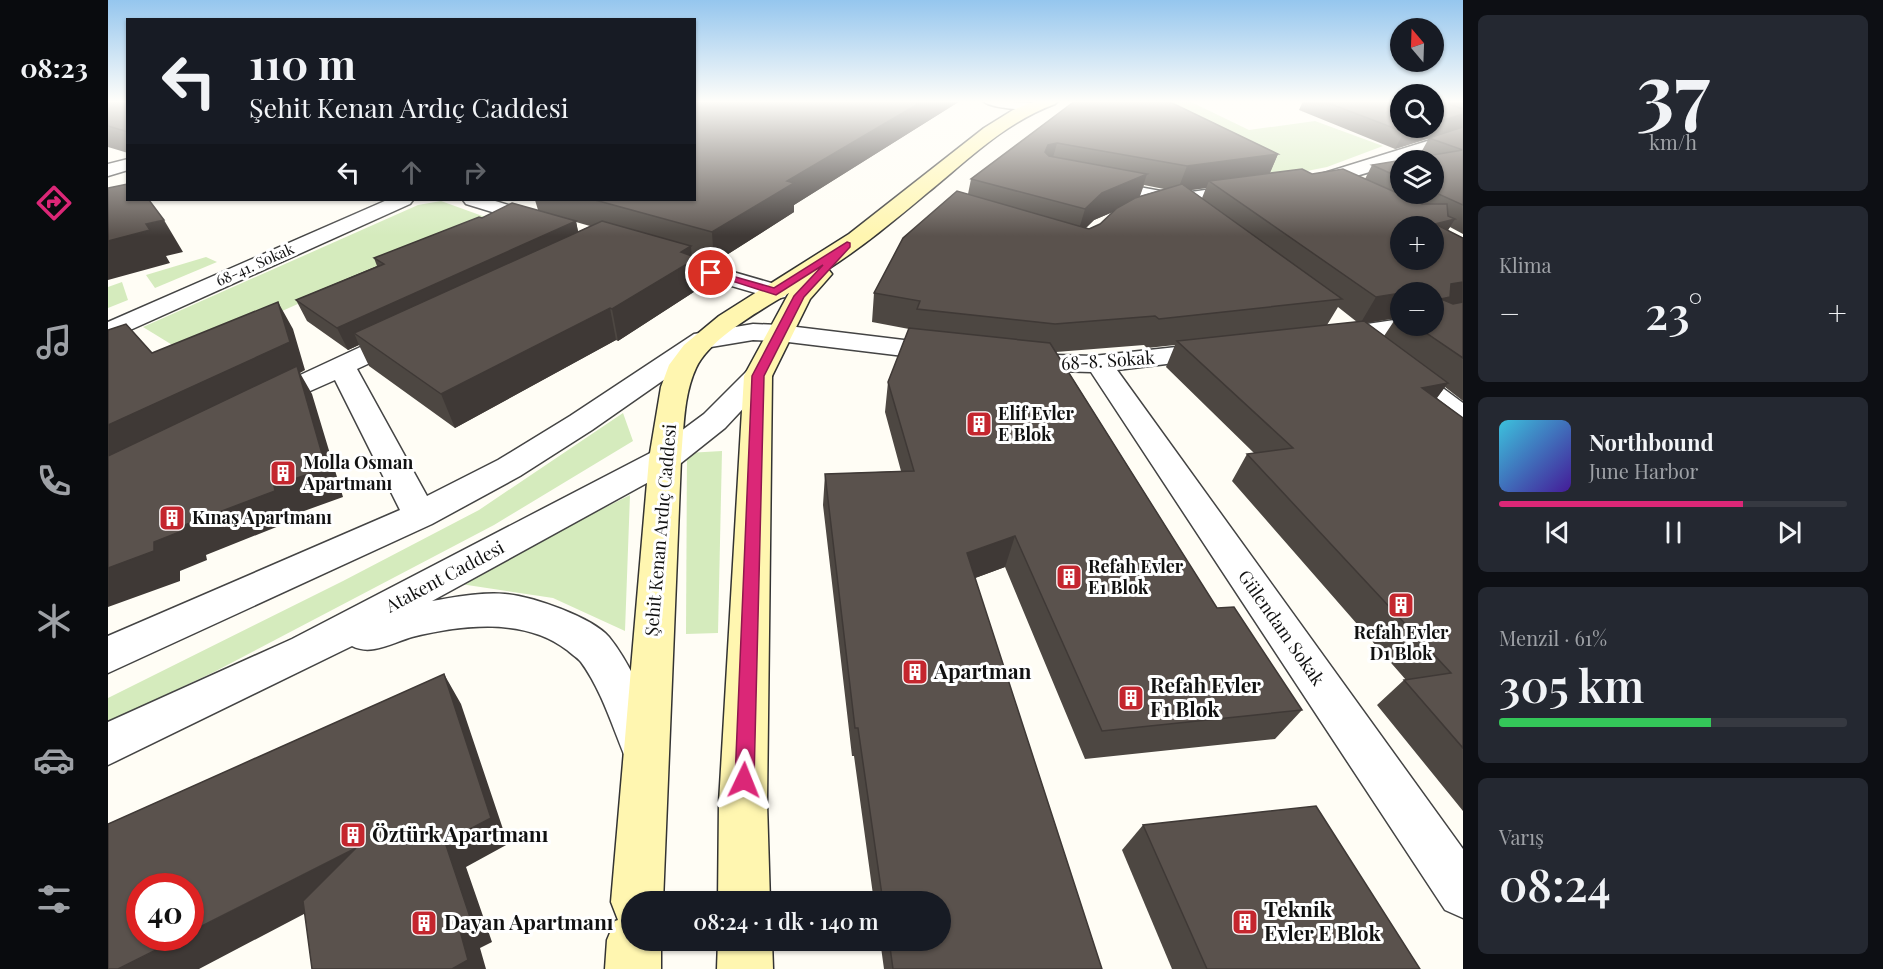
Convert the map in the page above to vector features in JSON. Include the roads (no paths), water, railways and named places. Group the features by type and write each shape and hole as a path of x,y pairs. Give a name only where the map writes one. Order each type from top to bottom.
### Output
{"street":[{"name":"Şehit Kenan Ardıç Caddesi","path":"638,891 665,459 676,385 683,365 703,340 847,245 972,146"},
{"path":"1290,184 1324,178 1427,146"},
{"path":"108,170 126,165"},
{"path":"1324,178 1354,193"},
{"path":"1073,181 1178,200 1205,222"},
{"path":"1129,214 1154,204 1268,187"},
{"name":"68-41. Sokak","path":"108,332 400,201"},
{"path":"491,202 560,227"},
{"name":"Şehit Kenan Ardıç Caddesi","path":"744,891 743,804 758,376 799,296 847,245"},
{"path":"638,251 776,292"},
{"path":"1327,314 1463,418"},
{"path":"246,411 426,326"},
{"path":"1308,340 1390,329"},
{"name":"68-8. Sokak","path":"703,340 753,332 780,333 1062,366 1100,364 1239,348"},
{"path":"108,655 420,515 509,468 581,423 703,340"},
{"name":"Gülendam Sokak","path":"1100,364 1463,892"},
{"path":"342,367 420,515"},
{"name":"Atakent Caddesi","path":"108,744 306,651 665,459 720,417 758,376"},
{"path":"306,651 414,621 462,612 506,610 566,627 594,648 605,665 645,751"},
{"path":"633,969 634,951"},
{"path":"745,951 745,969"}],"place":[{"name":"Elif Evler E Blok","path":"979,424"},
{"name":"Molla Osman Apartmanı","path":"283,473"},
{"name":"Kınaş Apartmanı","path":"172,518"},
{"name":"Refah Evler E1 Blok","path":"1069,577"},
{"name":"Refah Evler D1 Blok","path":"1401,605"},
{"name":"Apartman","path":"915,672"},
{"name":"Refah Evler F1 Blok","path":"1131,698"},
{"name":"Öztürk Apartmanı","path":"353,835"},
{"name":"Teknik Evler E Blok","path":"1245,922"},
{"name":"Dayan Apartmanı","path":"424,923"}]}
